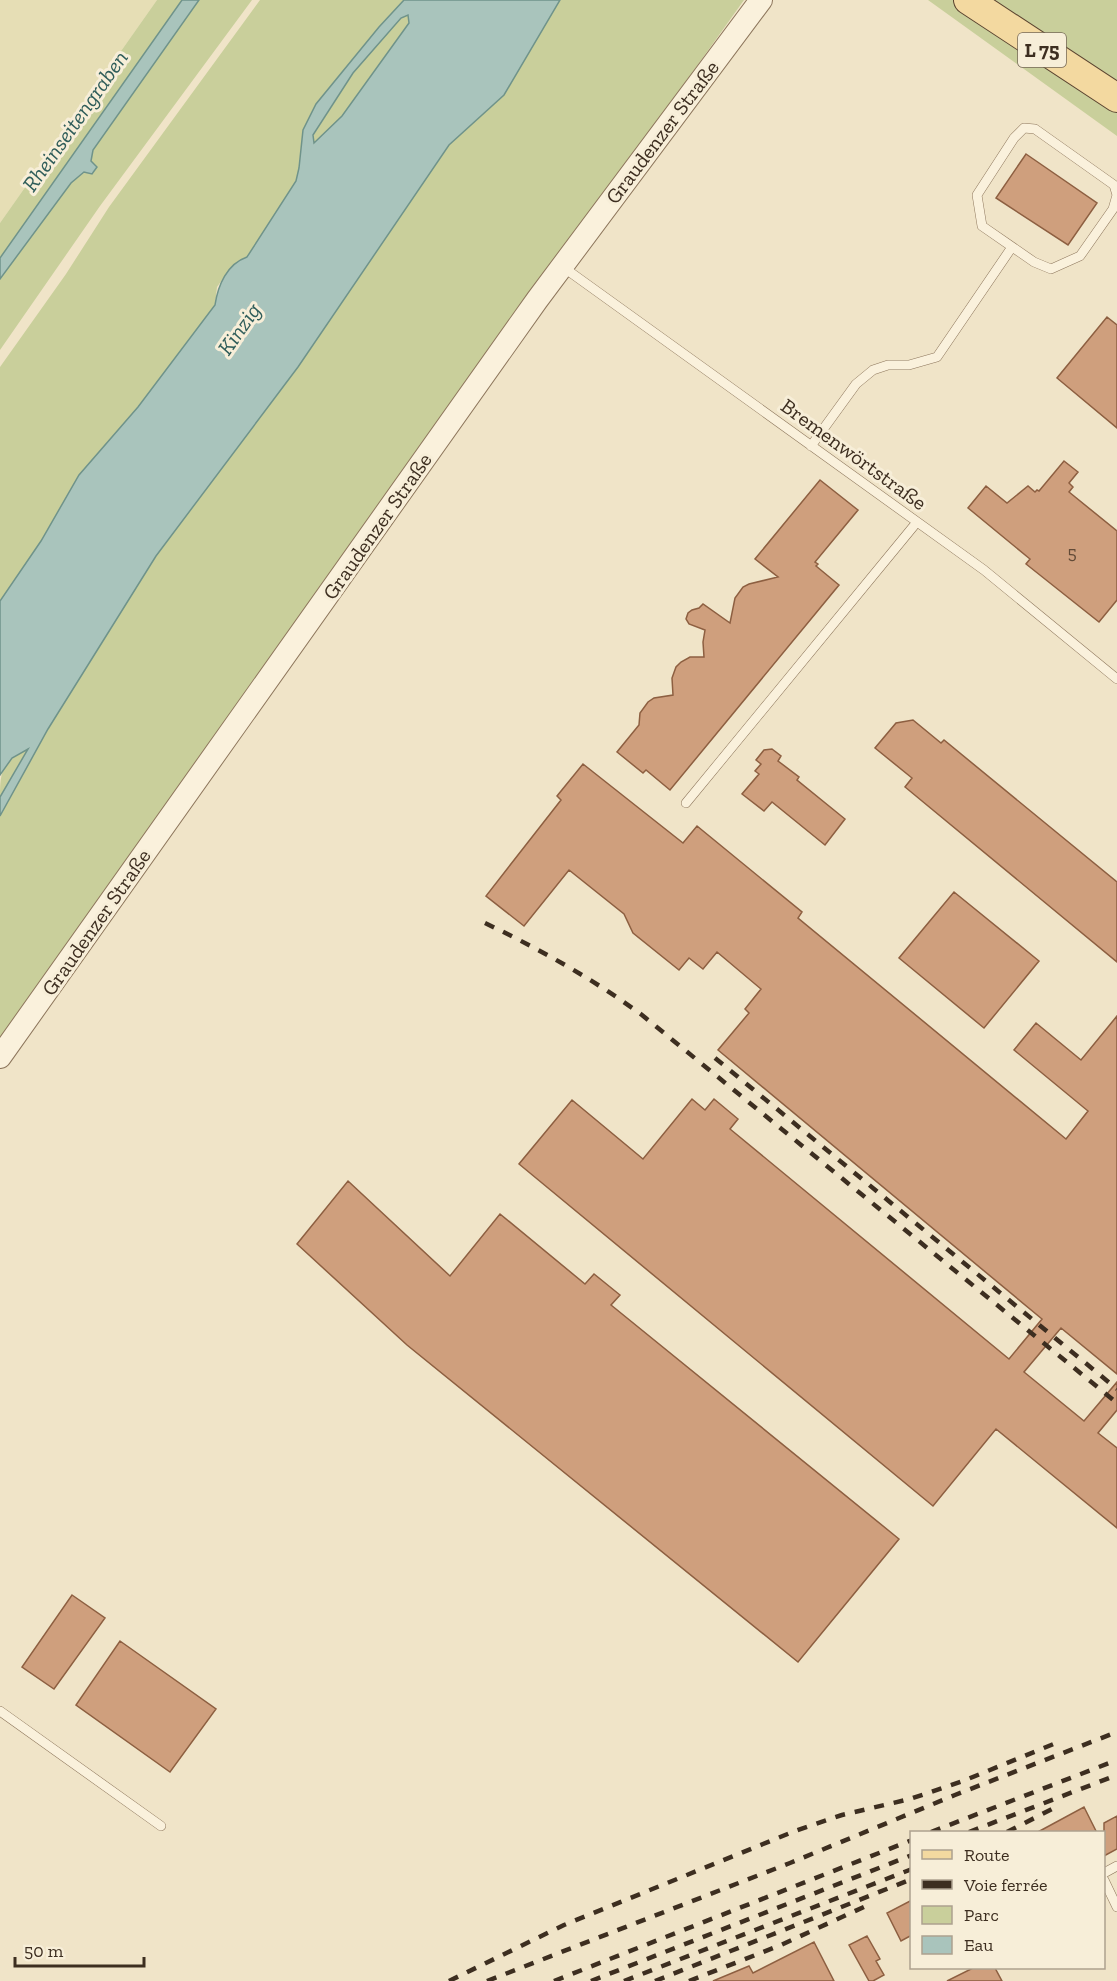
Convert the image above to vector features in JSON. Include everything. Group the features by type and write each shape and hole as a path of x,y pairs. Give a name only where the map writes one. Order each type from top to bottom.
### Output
{"main road":[{"name":"L 75","path":"968,0 1117,98"}],"street":[{"name":"Graudenzer Straße","path":"0,1057 537,300 761,0"},
{"path":"743,25 774,0"}],"lane":[{"path":"1024,128 1035,129 1114,184 1117,195 1113,209 1080,256 1051,269 1034,262 1012,247 982,226 977,195 1014,138 1024,128"},
{"path":"811,446 856,384 873,370 888,365 909,365 938,357 1012,247"},
{"name":"Bremenwörtstraße","path":"563,267 992,576 1117,679"},
{"path":"686,803 917,522"},
{"path":"0,1711 161,1826"},
{"path":"1105,1882 1117,1906"}],"shaded area":[{"path":"0,0 157,0 0,223"}],"green space":[{"path":"157,0 182,0 0,258 0,223"},
{"path":"199,0 252,0 100,206 0,350 0,279 71,183 85,172 91,174 93,150"},
{"path":"260,0 404,0 316,104 303,130 296,181 247,257 232,266 217,287 215,305 138,407 79,475 41,541 0,601 0,367 66,274 109,207"},
{"path":"560,0 744,0 0,1043 0,816 48,729 156,556 298,367 449,145 504,95"},
{"path":"928,0 953,0 1033,55 1117,105 1117,136"},
{"path":"988,0 1117,0 1117,86"},
{"path":"408,14 409,23 342,116 314,144 313,136 353,73 401,17"},
{"path":"28,748 0,797 2,773 5,767 8,762"}],"water":[{"path":"182,0 199,0 93,150 91,161 97,167 92,174 84,172 71,183 0,279 0,258"},
{"name":"Kinzig","path":"404,0 560,0 504,95 449,145 298,367 156,556 48,729 0,816 0,797 28,749 12,758 0,775 0,601 41,541 79,475 138,407 215,305 218,290 229,270 247,257 296,181 303,130 316,104","holes":["408,15 409,23 342,116 314,143 313,135 353,73 401,18"]}],"building":[{"path":"1026,154 1097,203 1068,245 996,198"},
{"path":"1107,317 1117,325 1117,428 1057,378"},
{"path":"1064,461 1078,472 1069,483 1073,487 1069,492 1117,531 1117,600 1099,622 1026,564 1030,559 968,508 986,486 1007,503 1028,486 1035,492 1039,491"},
{"path":"820,480 858,510 815,562 818,564 816,566 839,585 670,790 646,770 643,773 617,752 639,725 640,713 648,702 654,698 673,695 672,678 676,667 690,657 704,657 705,630 689,624 686,619 688,613 703,604 730,623 735,598 743,587 778,577 755,559"},
{"path":"913,720 941,743 944,740 1117,882 1117,962 905,787 912,778 875,748 896,723"},
{"path":"772,749 781,756 778,761 799,777 797,780 845,819 825,845 772,802 764,811 742,794 759,774 755,771 761,764 756,760 764,750"},
{"path":"583,764 683,843 697,826 802,912 798,918 1066,1139 1088,1111 1014,1050 1036,1023 1081,1060 1117,1016 1117,1374 1061,1328 1024,1372 1084,1421 1117,1382 1117,1410 1098,1433 1117,1448 1117,1528 996,1429 933,1506 519,1164 572,1100 643,1159 692,1099 705,1110 714,1099 738,1119 730,1129 1009,1359 1042,1319 718,1050 749,1013 745,1009 761,989 717,952 703,969 689,958 679,970 633,933 624,914 569,870 524,926 486,896 561,800 557,796"},
{"path":"954,892 1039,961 984,1028 899,958"},
{"path":"348,1181 450,1276 500,1214 585,1284 594,1274 620,1295 611,1305 899,1539 798,1662 407,1345 297,1244"},
{"path":"72,1595 105,1618 54,1689 22,1667"},
{"path":"120,1641 216,1709 170,1772 76,1705"},
{"path":"1084,1807 1096,1831 1040,1831"},
{"path":"1117,1816 1117,1849 1105,1855 1105,1831 1104,1823"},
{"path":"910,1901 910,1936 901,1941 887,1913"},
{"path":"867,1936 880,1959 876,1961 884,1975 873,1981 869,1981 849,1945"},
{"path":"814,1942 834,1981 713,1981 749,1966 753,1973"},
{"path":"971,1969 996,1969 1002,1981 947,1981"}],"railway":[{"path":"485,923 566,966 605,989 642,1015 1117,1403"},
{"path":"715,1058 1117,1389"},
{"path":"487,1981 1117,1732"},
{"path":"449,1981 564,1925 795,1831 842,1815 910,1799 963,1781 1061,1741"},
{"path":"934,1831 1117,1760"},
{"path":"972,1831 1117,1775"},
{"path":"1009,1831 1058,1806"},
{"path":"554,1981 910,1841"},
{"path":"591,1981 910,1856"},
{"path":"624,1981 910,1870"},
{"path":"655,1981 910,1880"},
{"path":"689,1981 781,1945 866,1906"}],"water label":[{"name":"Rheinseitengraben","path":"75,121"}]}
